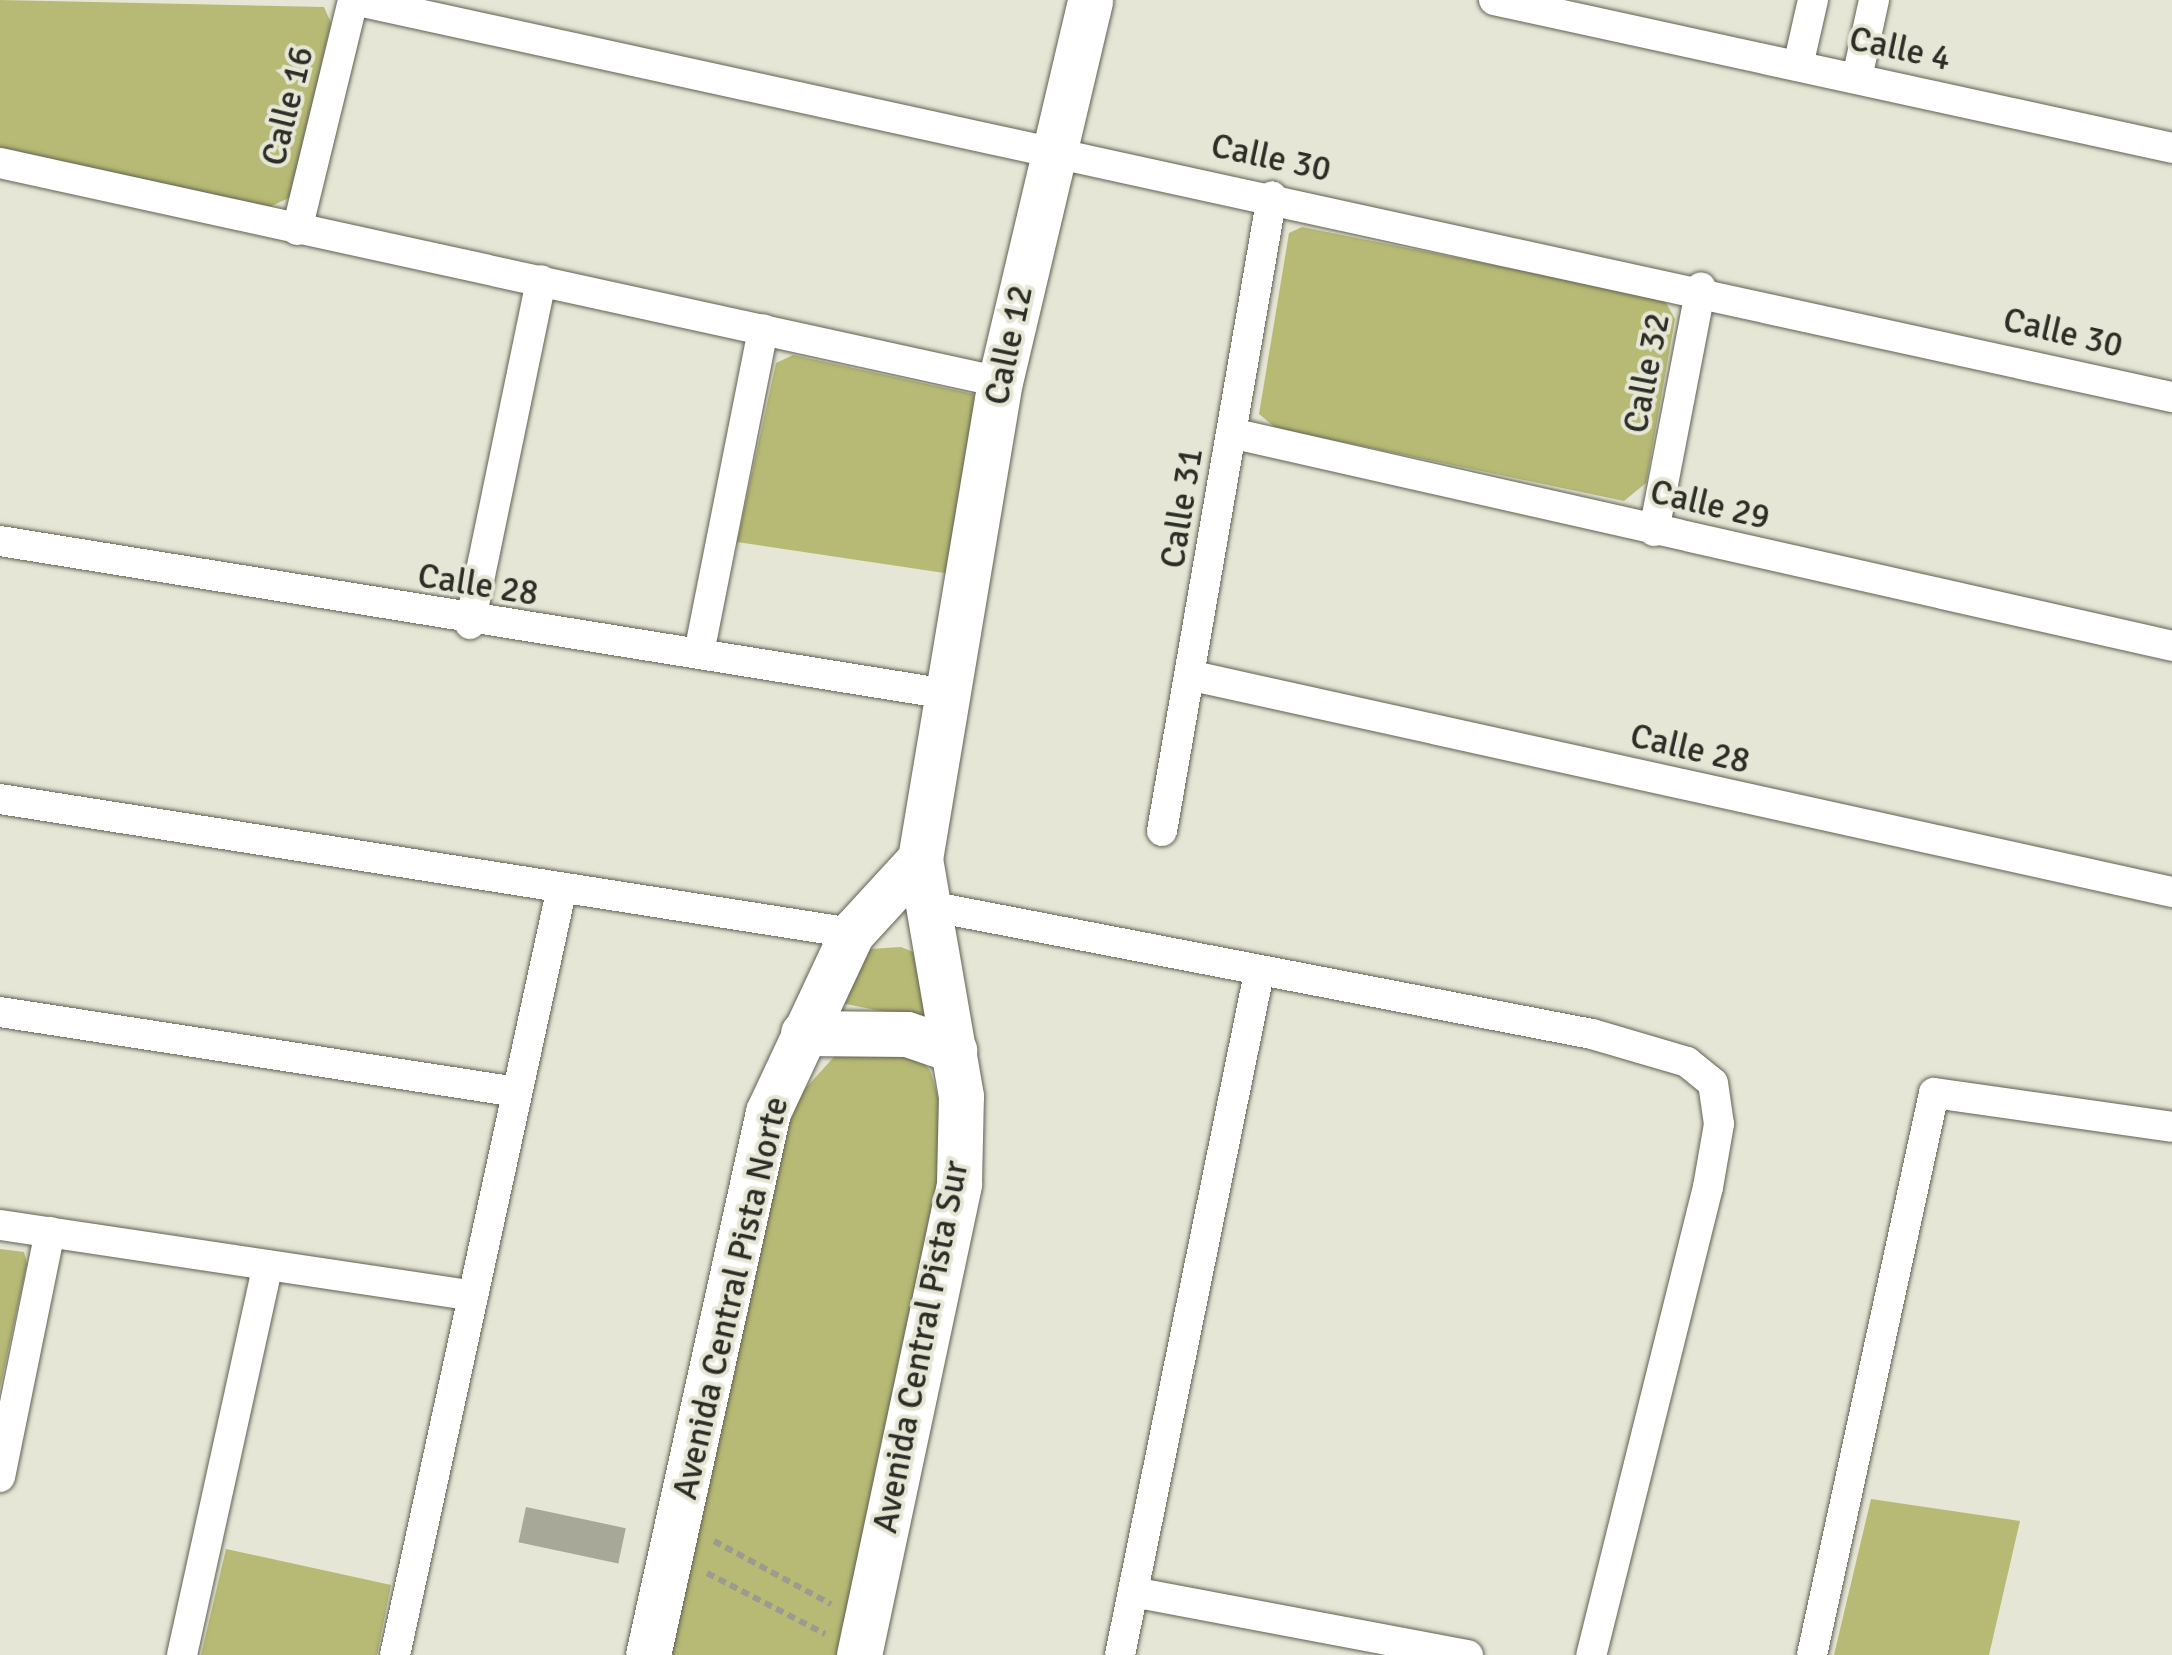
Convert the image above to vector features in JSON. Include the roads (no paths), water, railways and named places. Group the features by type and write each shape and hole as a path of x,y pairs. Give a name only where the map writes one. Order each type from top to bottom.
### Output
{"street":[{"name":"Calle 30","path":"353,0 1701,288 2172,396"},
{"name":"Calle 16","path":"296,230 353,0"},
{"name":"Calle 12","path":"920,860 1000,382 1090,0"},
{"name":"Calle 4","path":"1494,0 1590,10 1798,66 2172,148"},
{"path":"1798,66 1813,0"},
{"path":"1857,78 1874,0"},
{"path":"0,162 1000,382"},
{"name":"Calle 31","path":"1162,831 1193,676 1272,196"},
{"path":"470,624 540,280"},
{"name":"Calle 32","path":"1654,531 1701,288"},
{"path":"698,653 763,328"},
{"name":"Calle 29","path":"1232,433 2172,646"},
{"name":"Calle 28","path":"0,541 470,624 698,653 946,694"},
{"name":"Calle 28","path":"1193,676 2172,892"},
{"path":"0,799 562,892 852,933"},
{"name":"Avenida Central Pista Sur","path":"862,1643 958,1183 954,1050 920,860"},
{"name":"Avenida Central Pista Norte","path":"648,1655 768,1112 852,933 920,860"},
{"path":"394,1655 562,892"},
{"path":"930,906 1258,973 1592,1034 1687,1062 1714,1084 1718,1124 1708,1187 1591,1655"},
{"path":"1120,1655 1258,973"},
{"path":"0,1012 517,1092"},
{"path":"803,1033 892,1032 954,1050"},
{"path":"1812,1655 1934,1093 2172,1127"},
{"path":"0,1225 473,1296"},
{"path":"0,1477 50,1232"},
{"path":"182,1655 268,1265"},
{"path":"1132,1592 1468,1655"}]}
